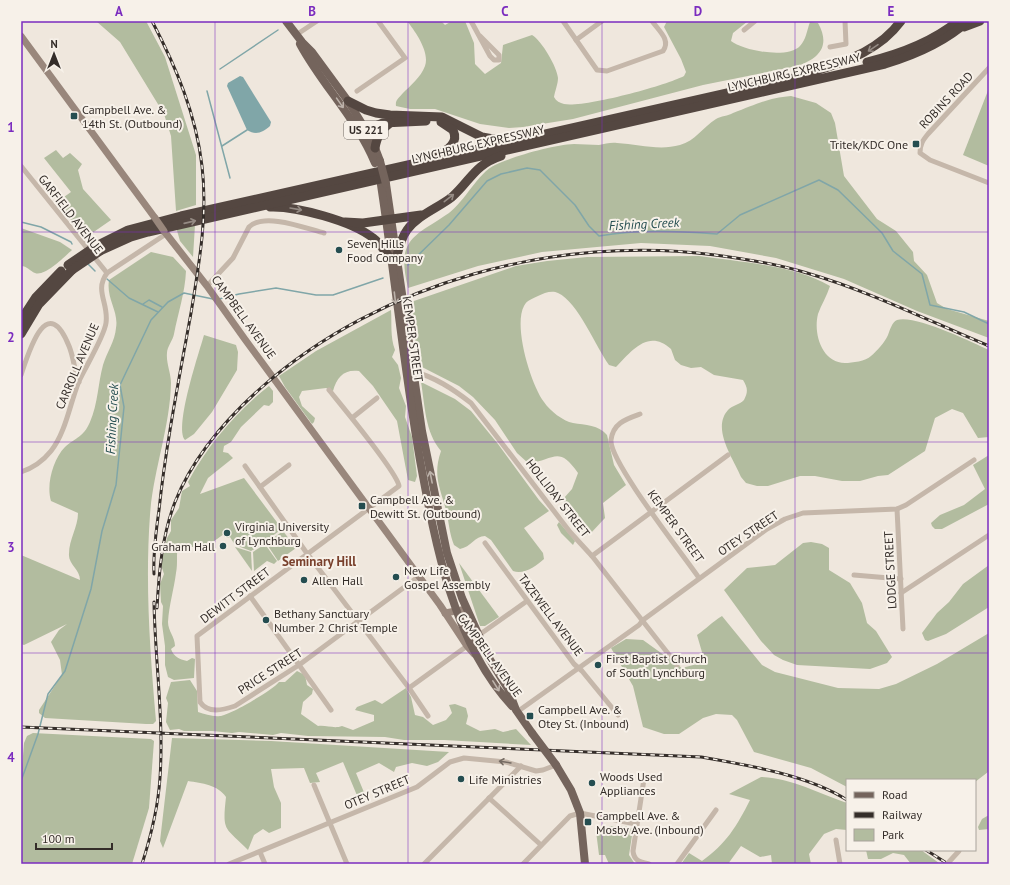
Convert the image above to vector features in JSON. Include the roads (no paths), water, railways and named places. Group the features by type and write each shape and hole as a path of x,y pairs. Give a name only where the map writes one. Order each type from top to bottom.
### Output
{"highway":[{"path":"799,77 859,56 889,35 901,21"},
{"name":"LYNCHBURG EXPRESSWAY","path":"21,320 40,293 70,268 98,248 128,230 899,53 928,41 968,21"},
{"path":"959,25 980,21"},
{"name":"LYNCHBURG EXPRESSWAY","path":"98,248 148,232 249,208 885,64 915,54 959,25"},
{"path":"348,101 390,119 437,121 446,124 453,130 455,138 451,148 424,162"},
{"path":"362,129 373,121 442,117 482,137 514,142"},
{"path":"375,148 377,137 390,119"},
{"path":"249,208 287,207 315,213 336,220 372,237 394,257 406,231 426,213 452,196 473,172 493,158 538,143"},
{"path":"336,220 364,223 426,213"},
{"name":"LYNCHBURG EXPRESSWAY","path":"21,334 28,320 49,292 70,268"}],"main road":[{"name":"KEMPER STREET","path":"286,21 296,35 312,52 348,101 377,162"},
{"name":"KEMPER STREET","path":"296,35 306,55 375,148 389,219 412,371 438,515 447,553 467,609"},
{"name":"CAMPBELL AVENUE","path":"21,36 370,509 467,646 480,659 500,693 517,711 556,765 571,790 580,813 585,864"},
{"name":"KEMPER STREET","path":"394,257 404,367 430,509 444,572 457,612 480,659"},
{"name":"CAMPBELL AVENUE","path":"445,613 467,609 489,658 508,689 517,711"}],"street":[{"path":"296,35 317,21"},
{"path":"357,91 405,58 378,21"},
{"path":"472,21 480,36 484,48 494,60 499,60 499,55 480,36"},
{"path":"563,21 597,70 607,71 663,51 667,46 667,41 652,21"},
{"path":"576,40 602,21"},
{"path":"744,30 755,21"},
{"path":"830,48 846,44 845,21"},
{"name":"ROBINS ROAD","path":"989,68 928,134 920,147 920,153 930,160 989,183"},
{"name":"GARFIELD AVENUE","path":"21,166 107,273"},
{"path":"209,289 233,258 248,227 252,224 264,221 278,222 324,233"},
{"path":"107,273 165,233"},
{"name":"CARROLL AVENUE","path":"21,472 34,466 51,452 58,439 79,382 106,324 106,310 101,286 107,273"},
{"path":"21,375 39,330 46,324 54,324 62,331 70,346 74,371 79,382"},
{"name":"HOLLIDAY STREET","path":"404,367 452,388 471,402 570,532 592,556 677,665"},
{"path":"329,390 352,418 377,398"},
{"name":"KEMPER STREET","path":"640,414 623,420 616,426 611,442 613,450 624,472 699,578"},
{"name":"DEWITT STREET","path":"206,708 200,702 197,636 393,492 399,486 352,418"},
{"path":"592,556 651,510 728,456"},
{"name":"OTEY STREET","path":"517,711 639,625 643,620 699,578 767,529 789,517 815,512 897,509 906,505 974,460"},
{"path":"260,488 290,464"},
{"path":"245,466 308,554 409,688 428,716"},
{"name":"LODGE STREET","path":"897,509 903,629"},
{"path":"901,593 989,535"},
{"name":"TAZEWELL AVENUE","path":"486,543 574,664 618,715"},
{"path":"854,575 901,579"},
{"name":"PRICE STREET","path":"206,708 219,710 235,706 299,665 418,577"},
{"path":"250,596 331,710"},
{"path":"479,635 527,601"},
{"path":"409,688 467,646"},
{"name":"OTEY STREET","path":"229,864 417,787 450,762 464,758 506,762 536,771 556,765"},
{"path":"424,864 521,766"},
{"path":"644,779 633,851 634,857 638,862 648,864"},
{"path":"314,785 347,864"},
{"path":"489,798 541,845"},
{"path":"677,864 716,810"},
{"path":"524,864 570,816 580,813 636,824"},
{"path":"836,840 840,864"},
{"path":"947,864 958,851"},
{"path":"260,852 265,864"}],"water":[{"path":"240,76 243,77 271,122 270,126 265,130 253,133 247,130 227,86 228,83"}],"waterway":[{"path":"220,69 278,30"},
{"path":"207,91 230,178"},
{"path":"222,146 247,130"},
{"name":"Fishing Creek","path":"408,265 449,225 487,181 501,174 527,168 540,170 575,205 589,226 599,236 628,232 658,231 717,234 740,215 819,180 838,190 882,233 893,251 922,274 930,305 964,312 989,324"},
{"path":"21,222 41,227 71,242 72,244"},
{"path":"87,263 95,271"},
{"name":"Fishing Creek","path":"219,299 276,288 316,295 333,295 383,278"},
{"path":"107,279 129,298 158,312"},
{"name":"Fishing Creek","path":"21,781 38,734 48,694 65,671 91,589 102,531 116,485 124,407 120,385 151,320 168,302 184,293 213,299"},
{"path":"143,304 149,300 162,307"}],"railway":[{"path":"152,21 177,73 190,109 199,147 204,185 202,240 191,313 165,461 155,542 154,574"},
{"path":"157,608 164,541 175,502 182,485 201,454 236,412 262,387 309,350 361,319 416,294 475,274 534,260 595,252 656,250 715,255 761,262 830,280 876,297 989,346"},
{"path":"142,864 154,822 160,778 161,734 154,602"},
{"path":"21,727 701,757 777,772 814,784 846,799"},
{"path":"928,851 948,864"}],"place":[{"name":"Campbell Ave. & 14th St. (Outbound)","path":"74,116"},
{"name":"Tritek/KDC One","path":"916,144"},
{"name":"Seven Hills Food Company","path":"339,250"},
{"name":"Campbell Ave. & Dewitt St. (Outbound)","path":"362,506"},
{"name":"Virginia University of Lynchburg","path":"227,533"},
{"name":"Graham Hall","path":"223,546"},
{"name":"New Life Gospel Assembly","path":"396,577"},
{"name":"Allen Hall","path":"304,580"},
{"name":"Bethany Sanctuary Number 2 Christ Temple","path":"266,620"},
{"name":"First Baptist Church of South Lynchburg","path":"598,665"},
{"name":"Campbell Ave. & Otey St. (Inbound)","path":"530,716"},
{"name":"Life Ministries","path":"461,779"},
{"name":"Woods Used Appliances","path":"592,783"},
{"name":"Campbell Ave. & Mosby Ave. (Inbound)","path":"588,822"}],"district":[{"name":"Seminary Hill","path":"319,561"}]}
